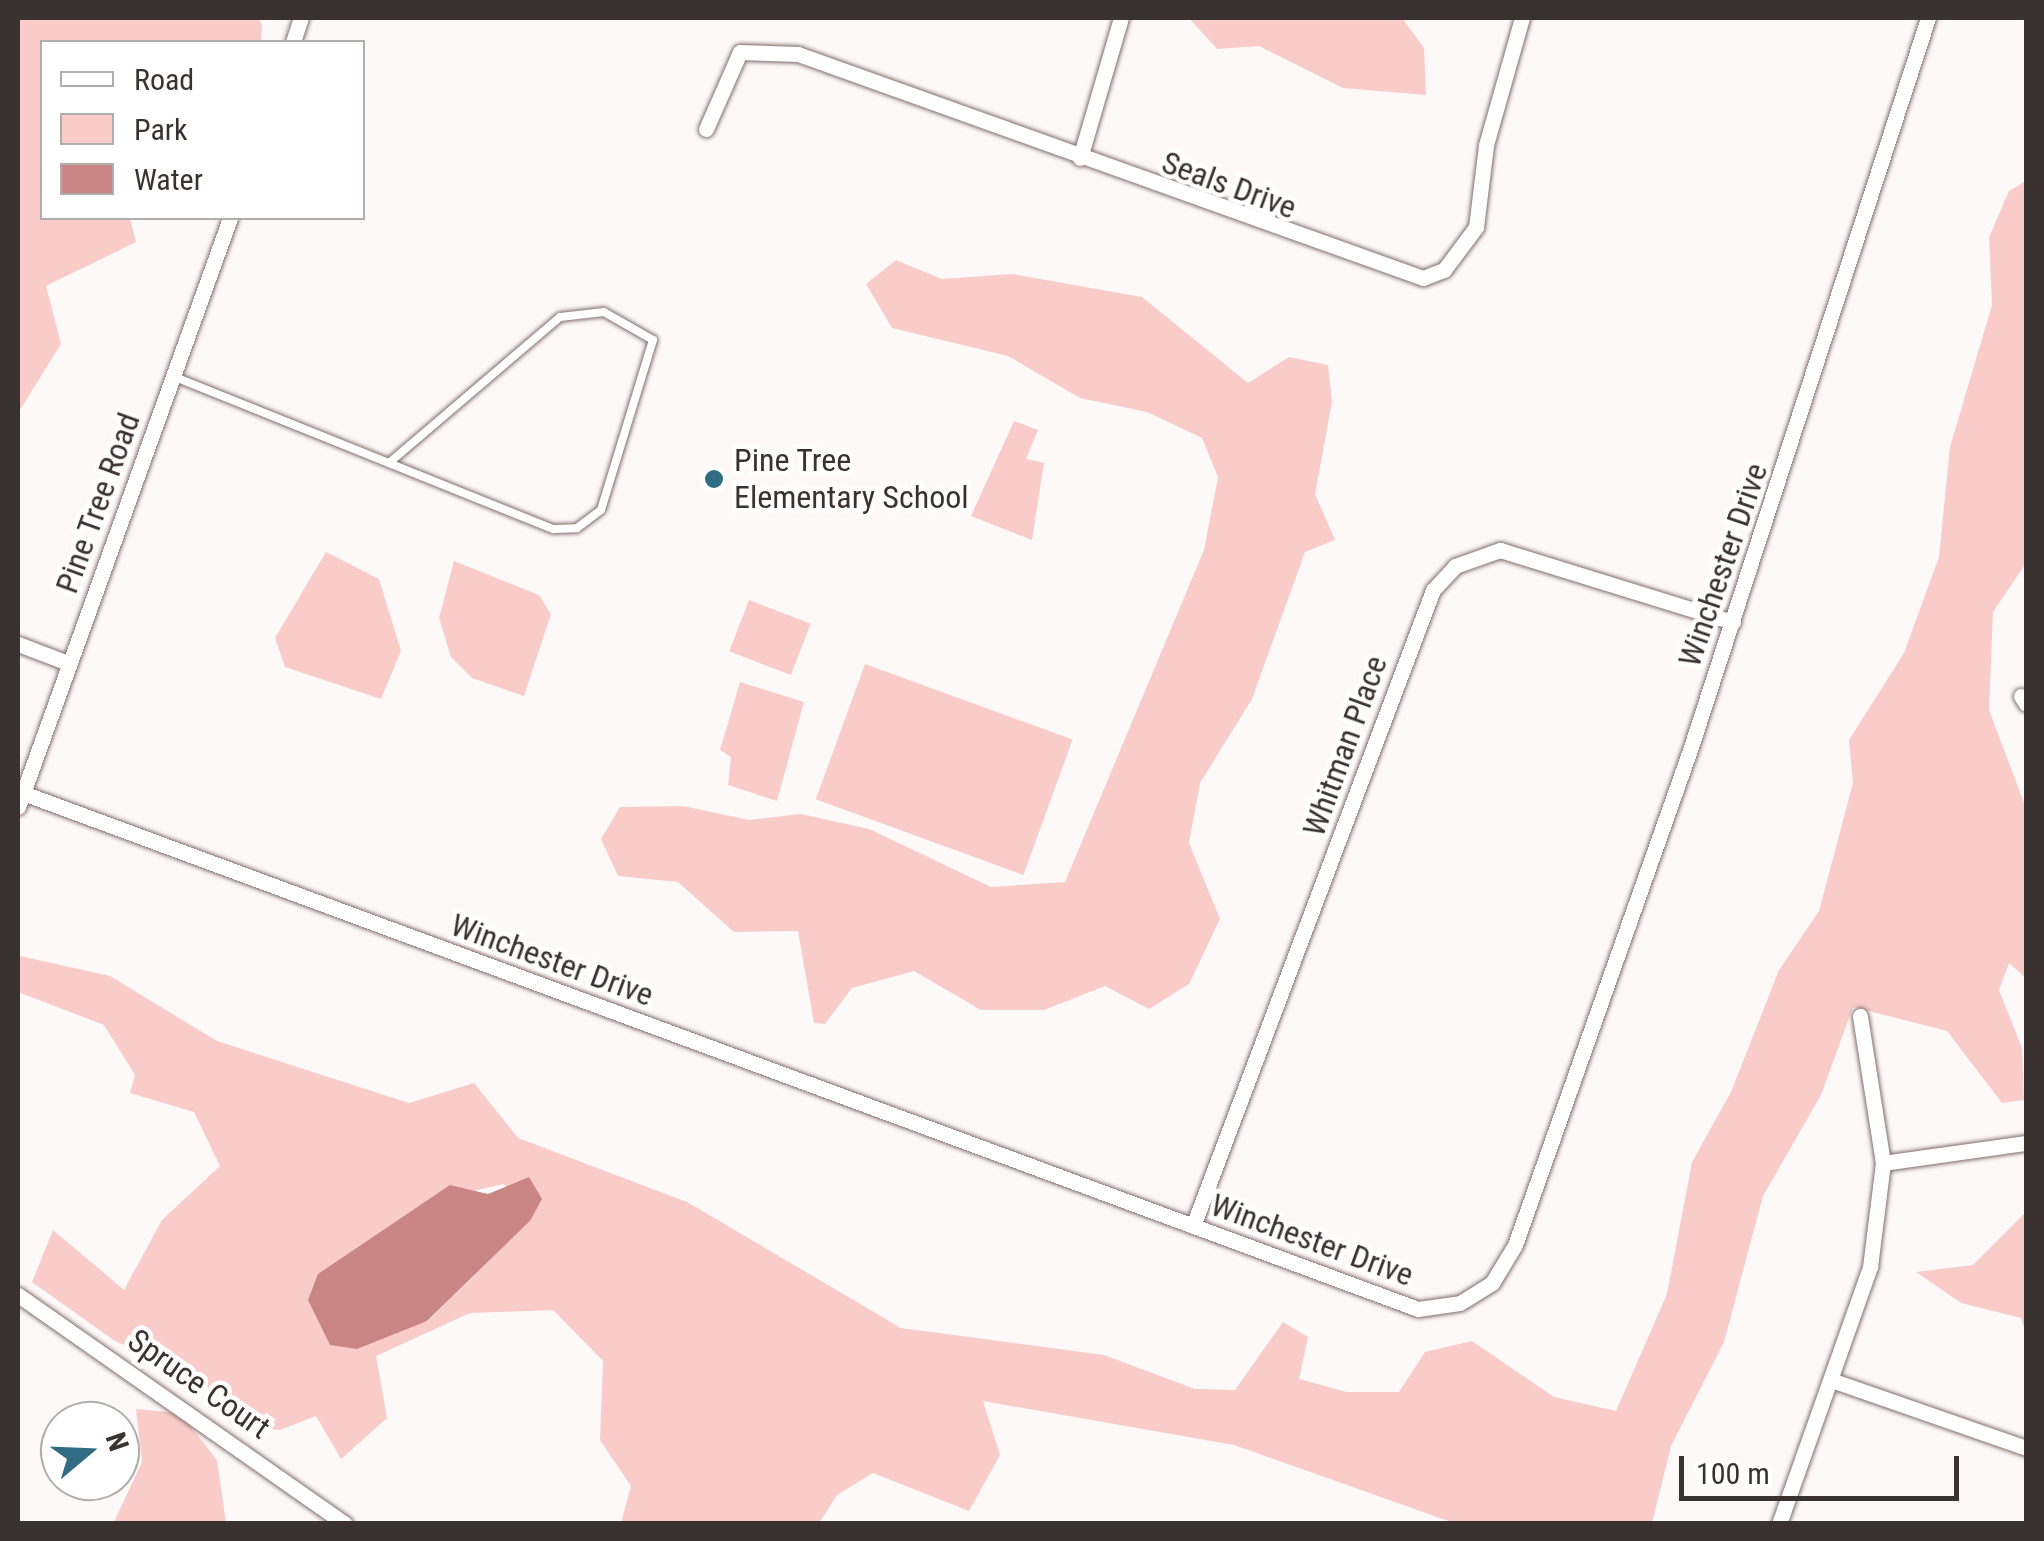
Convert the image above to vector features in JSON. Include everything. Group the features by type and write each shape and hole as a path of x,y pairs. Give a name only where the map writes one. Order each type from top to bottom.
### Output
{"street":[{"path":"1080,158 1121,18"},
{"name":"Seals Drive","path":"706,129 740,52 798,54 1423,278 1444,270 1476,227 1486,145 1522,18"},
{"name":"Winchester Drive","path":"20,800 1418,1309 1460,1303 1492,1283 1515,1245 1733,622 1928,18"},
{"name":"Pine Tree Road","path":"20,800 229,220"},
{"name":"Whitman Place","path":"1193,1226 1433,590 1455,566 1500,550 1733,622"},
{"path":"18,644 68,662"},
{"path":"1779,1524 1870,1266 1882,1163 1860,1016"},
{"path":"1882,1163 2026,1143"},
{"name":"Spruce Court","path":"18,1296 345,1524"},
{"path":"1830,1380 2026,1448"}],"lane":[{"path":"176,376 554,529 577,528 602,510 653,340 604,312 560,317 390,462"}],"green space":[{"path":"18,18 258,18 261,40 40,40 40,220 130,220 136,242 46,286 61,344 18,413"},
{"path":"1189,18 1402,18 1424,48 1426,95 1343,88 1259,46 1217,49"},
{"path":"2026,181 2026,563 1993,612 1989,710 2026,808 2026,978 2009,963 1999,990 2022,1048 2024,1100 2002,1103 1947,1031 1853,1007 1821,1095 1763,1196 1724,1342 1671,1446 1652,1523 1454,1523 1234,1445 983,1401 1000,1455 969,1511 873,1473 837,1495 819,1523 621,1523 631,1486 600,1440 603,1361 553,1310 470,1313 376,1356 387,1418 341,1459 316,1416 280,1430 232,1426 202,1378 115,1341 32,1282 53,1230 124,1290 162,1220 220,1166 194,1112 130,1093 135,1075 104,1025 18,992 20,956 110,976 217,1041 409,1103 474,1083 518,1138 687,1202 901,1328 1104,1355 1195,1389 1235,1390 1283,1322 1308,1337 1299,1379 1347,1392 1399,1392 1425,1352 1472,1341 1554,1397 1616,1411 1667,1294 1692,1162 1731,1092 1779,970 1819,911 1853,783 1849,740 1904,653 1939,557 1950,447 1992,305 1989,237 2009,191","holes":["504,1184 530,1221 428,1321 406,1327 472,1191"]},
{"path":"896,260 942,279 1012,274 1142,297 1248,383 1289,357 1328,365 1332,402 1315,494 1335,540 1305,552 1252,699 1200,783 1189,843 1220,919 1189,984 1149,1009 1105,986 1044,1010 981,1010 914,971 852,988 825,1024 814,1023 798,931 734,932 678,882 618,876 601,839 620,807 683,806 749,820 801,814 869,829 991,887 1065,882 1204,550 1218,477 1202,438 1147,412 1080,398 1008,356 892,328 866,284"},
{"path":"1014,421 1038,430 1026,459 1044,463 1032,540 971,516"},
{"path":"326,552 379,579 401,651 381,699 285,667 275,638"},
{"path":"454,561 539,595 551,614 524,696 472,678 451,657 439,618"},
{"path":"749,600 811,624 791,675 729,651"},
{"path":"865,664 1073,740 1023,875 816,799"},
{"path":"740,682 804,702 777,801 728,785 731,757 720,750"},
{"path":"2026,1212 2026,1333 2021,1318 1961,1303 1916,1272 1973,1265"},
{"path":"140,1409 180,1413 217,1460 226,1523 113,1524 124,1501 140,1501"}],"water":[{"path":"529,1177 542,1199 530,1221 427,1321 357,1349 330,1345 308,1300 318,1274 450,1185 488,1194"}],"place":[{"name":"Pine Tree Elementary School","path":"714,479"}]}
